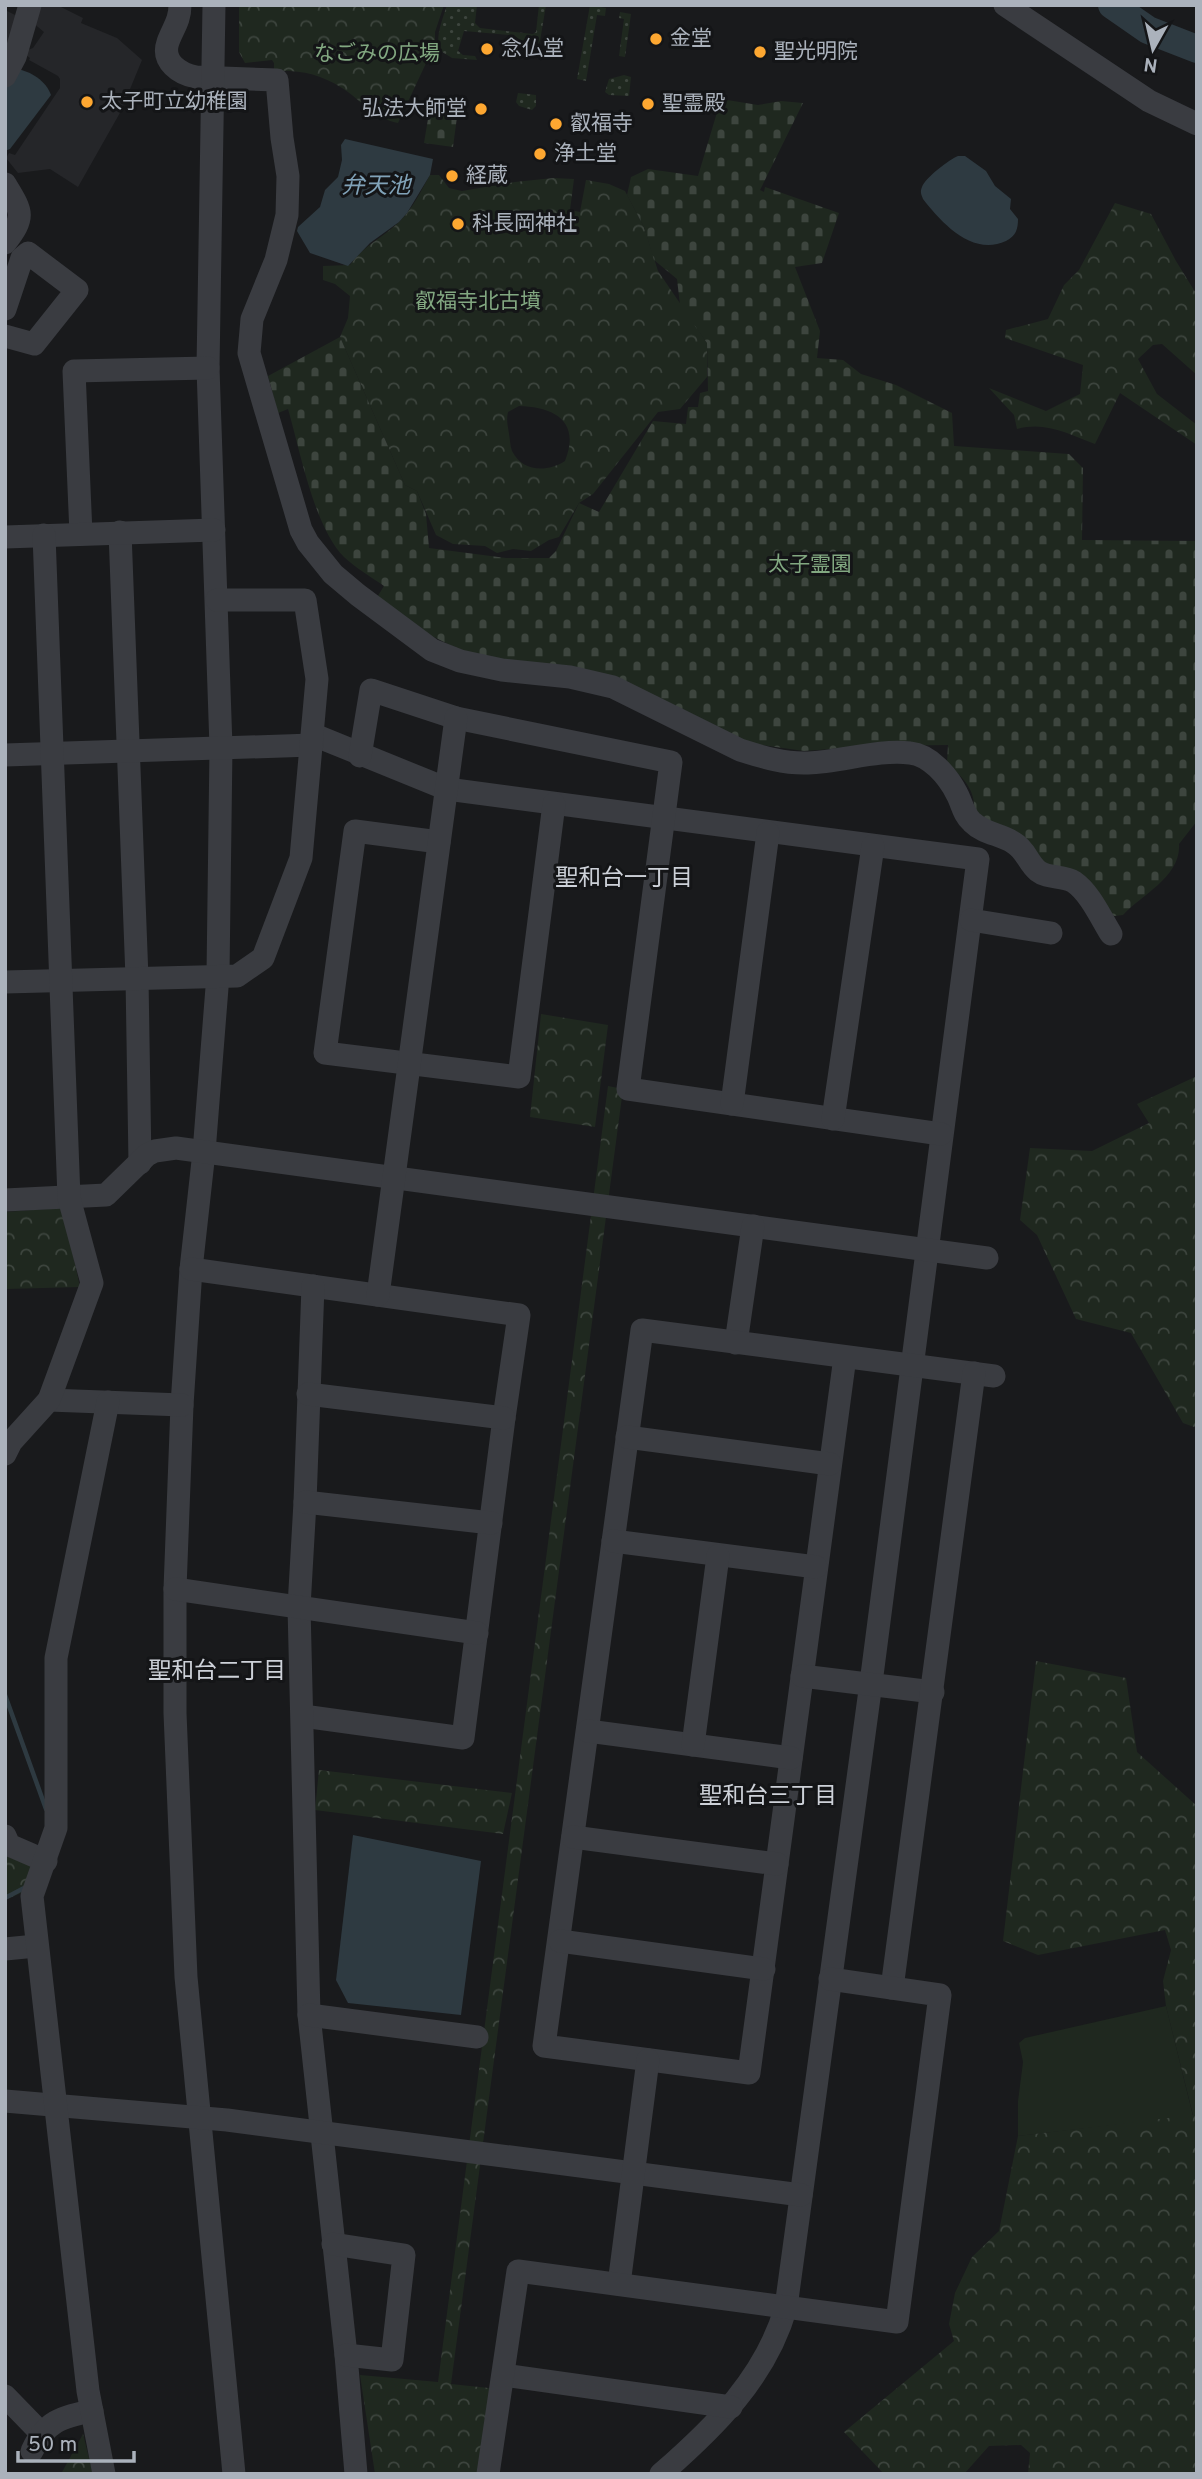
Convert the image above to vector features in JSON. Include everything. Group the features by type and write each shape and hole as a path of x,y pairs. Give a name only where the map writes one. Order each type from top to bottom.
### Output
{"street":[{"path":"5,76 15,57 30,5"},
{"path":"180,5 179,20 168,42 170,61 175,69 185,75 277,80 288,176 287,215 276,260 252,318 249,353 301,530 319,559 333,574 432,650 460,661 502,670 570,677 613,687 740,750 792,762 809,763 895,753 911,753 922,757 935,765 947,779 956,791 968,818 986,832 1012,841 1022,849 1039,872 1073,882 1087,896 1111,934"},
{"path":"214,5 208,368 221,747 218,975 204,1152 191,1269 182,1405 175,1713 186,1977 234,2474"},
{"path":"1005,5 1149,101 1197,124"},
{"path":"5,184 19,207 21,216 19,225 5,243"},
{"path":"5,309 22,258 28,253 77,290 34,344 5,336"},
{"path":"81,534 74,371 208,368"},
{"path":"5,537 214,530"},
{"path":"120,532 137,978 140,1163"},
{"path":"5,1454 11,1442 50,1400 92,1283 69,1198 44,535"},
{"path":"5,982 237,976 263,958 301,858 317,680 305,600 217,600"},
{"path":"360,755 371,690 456,718 671,762 628,1089 941,1134"},
{"path":"378,1295 456,718"},
{"path":"5,755 221,747 313,740 447,789 978,859"},
{"path":"439,842 355,831 325,1053 519,1077 554,804"},
{"path":"661,2474 731,2407 770,2348 786,2307 871,1683 978,859 986,832"},
{"path":"732,1104 768,833"},
{"path":"834,1118 873,846"},
{"path":"971,920 1051,933"},
{"path":"5,1200 106,1195 155,1151 165,1149 204,1152 987,1258"},
{"path":"736,1343 753,1226"},
{"path":"191,1269 519,1315 503,1419 463,1738 303,1716"},
{"path":"313,1286 299,1607 309,2015 346,2355 356,2474"},
{"path":"845,1357 749,2073 544,2046 642,1329 984,1374 933,1692 892,1988"},
{"path":"308,1394 503,1419"},
{"path":"50,1400 182,1405"},
{"path":"104,2474 92,2411 78,2303 32,1896 18,1848 56,1828 56,1658 108,1402"},
{"path":"627,1437 830,1464"},
{"path":"305,1502 491,1523"},
{"path":"613,1541 816,1567"},
{"path":"693,1745 718,1556"},
{"path":"176,1589 477,1633"},
{"path":"802,1676 933,1692"},
{"path":"588,1731 791,1758"},
{"path":"573,1837 777,1864"},
{"path":"559,1941 764,1969"},
{"path":"5,1949 36,1945"},
{"path":"488,2474 518,2271 897,2322 940,1995 830,1979"},
{"path":"309,2015 477,2037"},
{"path":"619,2284 648,2060"},
{"path":"5,2101 199,2116 801,2195"},
{"path":"333,2244 404,2255 392,2361 346,2355"},
{"path":"504,2375 731,2407"},
{"path":"5,2396 36,2442 64,2417 92,2411"}],"shaded area":[{"name":"太子町立幼稚園","path":"38,5 57,5 83,18 81,23 117,38 142,60 121,111 78,187 50,169 18,173 6,158 9,153 15,155 60,88 58,76 29,60 22,52 33,48 44,32 32,22"},
{"path":"5,10 23,19 5,64"}],"green space":[{"name":"なごみの広場","path":"239,5 444,5 435,32 435,44 398,123 375,113 326,79 301,72 274,71 272,60 245,63 239,52"},
{"path":"447,5 477,5 475,23 480,28 533,34 536,32 539,5 546,5 540,41 532,50 521,48 509,35 464,31 458,51 463,55 475,56 477,60 452,58 439,50 438,44"},
{"path":"590,5 606,8 605,16 597,15 586,81 577,79"},
{"path":"620,12 631,14 625,57 619,56 624,19 619,18"},
{"path":"624,75 631,77 629,96 609,95 605,92 609,79"},
{"path":"518,93 536,95 536,106 532,110 519,106 516,102"},
{"name":"太子霊園","path":"721,99 758,105 781,101 803,103 760,190 764,192 765,187 839,213 822,263 795,267 820,331 817,358 843,360 861,374 896,385 952,413 954,446 1069,454 1083,468 1082,540 1197,541 1197,821 1179,844 1178,856 1167,875 1123,915 1114,916 974,811 970,790 947,763 948,745 870,746 804,751 755,744 456,648 418,629 376,599 384,586 344,557 324,527 309,487 288,409 278,413 268,376 340,337 405,485 417,491 426,514 429,548 506,558 549,558 556,551 579,503 599,512 653,421 686,424 688,407 698,407 700,393 708,391 707,343 680,305 677,279 654,260 644,227 627,195 631,177 648,169 698,176"},
{"path":"429,113 457,117 453,147 424,143"},
{"name":"叡福寺北古墳","path":"430,175 439,175 449,188 462,191 515,182 574,179 570,210 580,212 586,180 609,184 625,191 644,227 658,271 707,343 707,377 680,409 658,412 593,494 579,503 559,537 531,551 513,549 497,553 485,546 453,544 436,535 417,491 405,485 340,337 348,318 350,296 335,284 323,280 323,266 350,265 361,252 400,221 413,205","holes":["519,406 553,413 567,426 569,447 565,461 558,465 529,467 512,451 507,423 508,412"]},
{"path":"1115,203 1151,214 1197,295 1197,375 1162,344 1153,345 1138,359 1157,394 1197,425 1197,445 1120,393 1095,444 1047,428 1017,429 1014,415 989,388 1046,411 1080,394 1083,365 1005,338 1006,330 1048,319 1064,285 1079,270"},
{"path":"541,1014 608,1025 595,1127 530,1117"},
{"path":"1197,1076 1197,1425 1194,1427 1183,1423 1131,1333 1076,1319 1037,1235 1020,1220 1030,1148 1092,1151 1149,1123 1137,1104"},
{"path":"608,1086 623,1089 451,2384 498,2389 482,2474 375,2474 360,2375 438,2382"},
{"path":"63,1208 80,1287 5,1289 5,1212"},
{"path":"1036,1661 1126,1678 1137,1752 1197,1806 1197,2474 1028,2474 1030,2453 1021,2445 989,2446 964,2474 884,2474 844,2432 954,2341 949,2324 955,2293 972,2257 999,2231 1018,2136 1193,2115 1166,2006 1163,1981 1171,1950 1165,1930 1038,1955 1003,1941"},
{"path":"319,1770 512,1793 503,1834 315,1810"},
{"path":"5,1850 39,1862 28,1890 5,1900"},
{"path":"1166,2006 1193,2116 1018,2136 1018,2101 1023,2062 1019,2043 1025,2038"},
{"path":"83,2434 93,2474 61,2474"}],"water":[{"path":"16,69 37,78 46,85 51,95 10,149 5,151 5,89"},
{"name":"弁天池","path":"345,139 433,159 430,175 407,213 370,243 348,266 310,253 297,231 320,207 325,190 338,177 342,160 341,145"},
{"path":"958,156 965,156 986,171 995,186 1011,199 1010,209 1018,223 1016,232 1006,241 993,245 981,244 958,235 923,199 921,192 924,183 938,169"},
{"path":"353,1835 481,1861 461,2015 348,2003 336,1980"}],"waterway":[{"path":"1112,5 1148,30 1197,49"},
{"path":"5,1695 46,1809"},
{"path":"5,1898 26,1887"}],"place":[{"name":"金堂","path":"656,39"},
{"name":"念仏堂","path":"487,49"},
{"name":"聖光明院","path":"760,52"},
{"name":"太子町立幼稚園","path":"87,102"},
{"name":"聖霊殿","path":"648,104"},
{"name":"弘法大師堂","path":"481,109"},
{"name":"叡福寺","path":"556,124"},
{"name":"浄土堂","path":"540,154"},
{"name":"経蔵","path":"452,176"},
{"name":"科長岡神社","path":"458,224"}],"district":[{"name":"聖和台一丁目","path":"624,879"},
{"name":"聖和台二丁目","path":"217,1672"},
{"name":"聖和台三丁目","path":"768,1797"}]}
